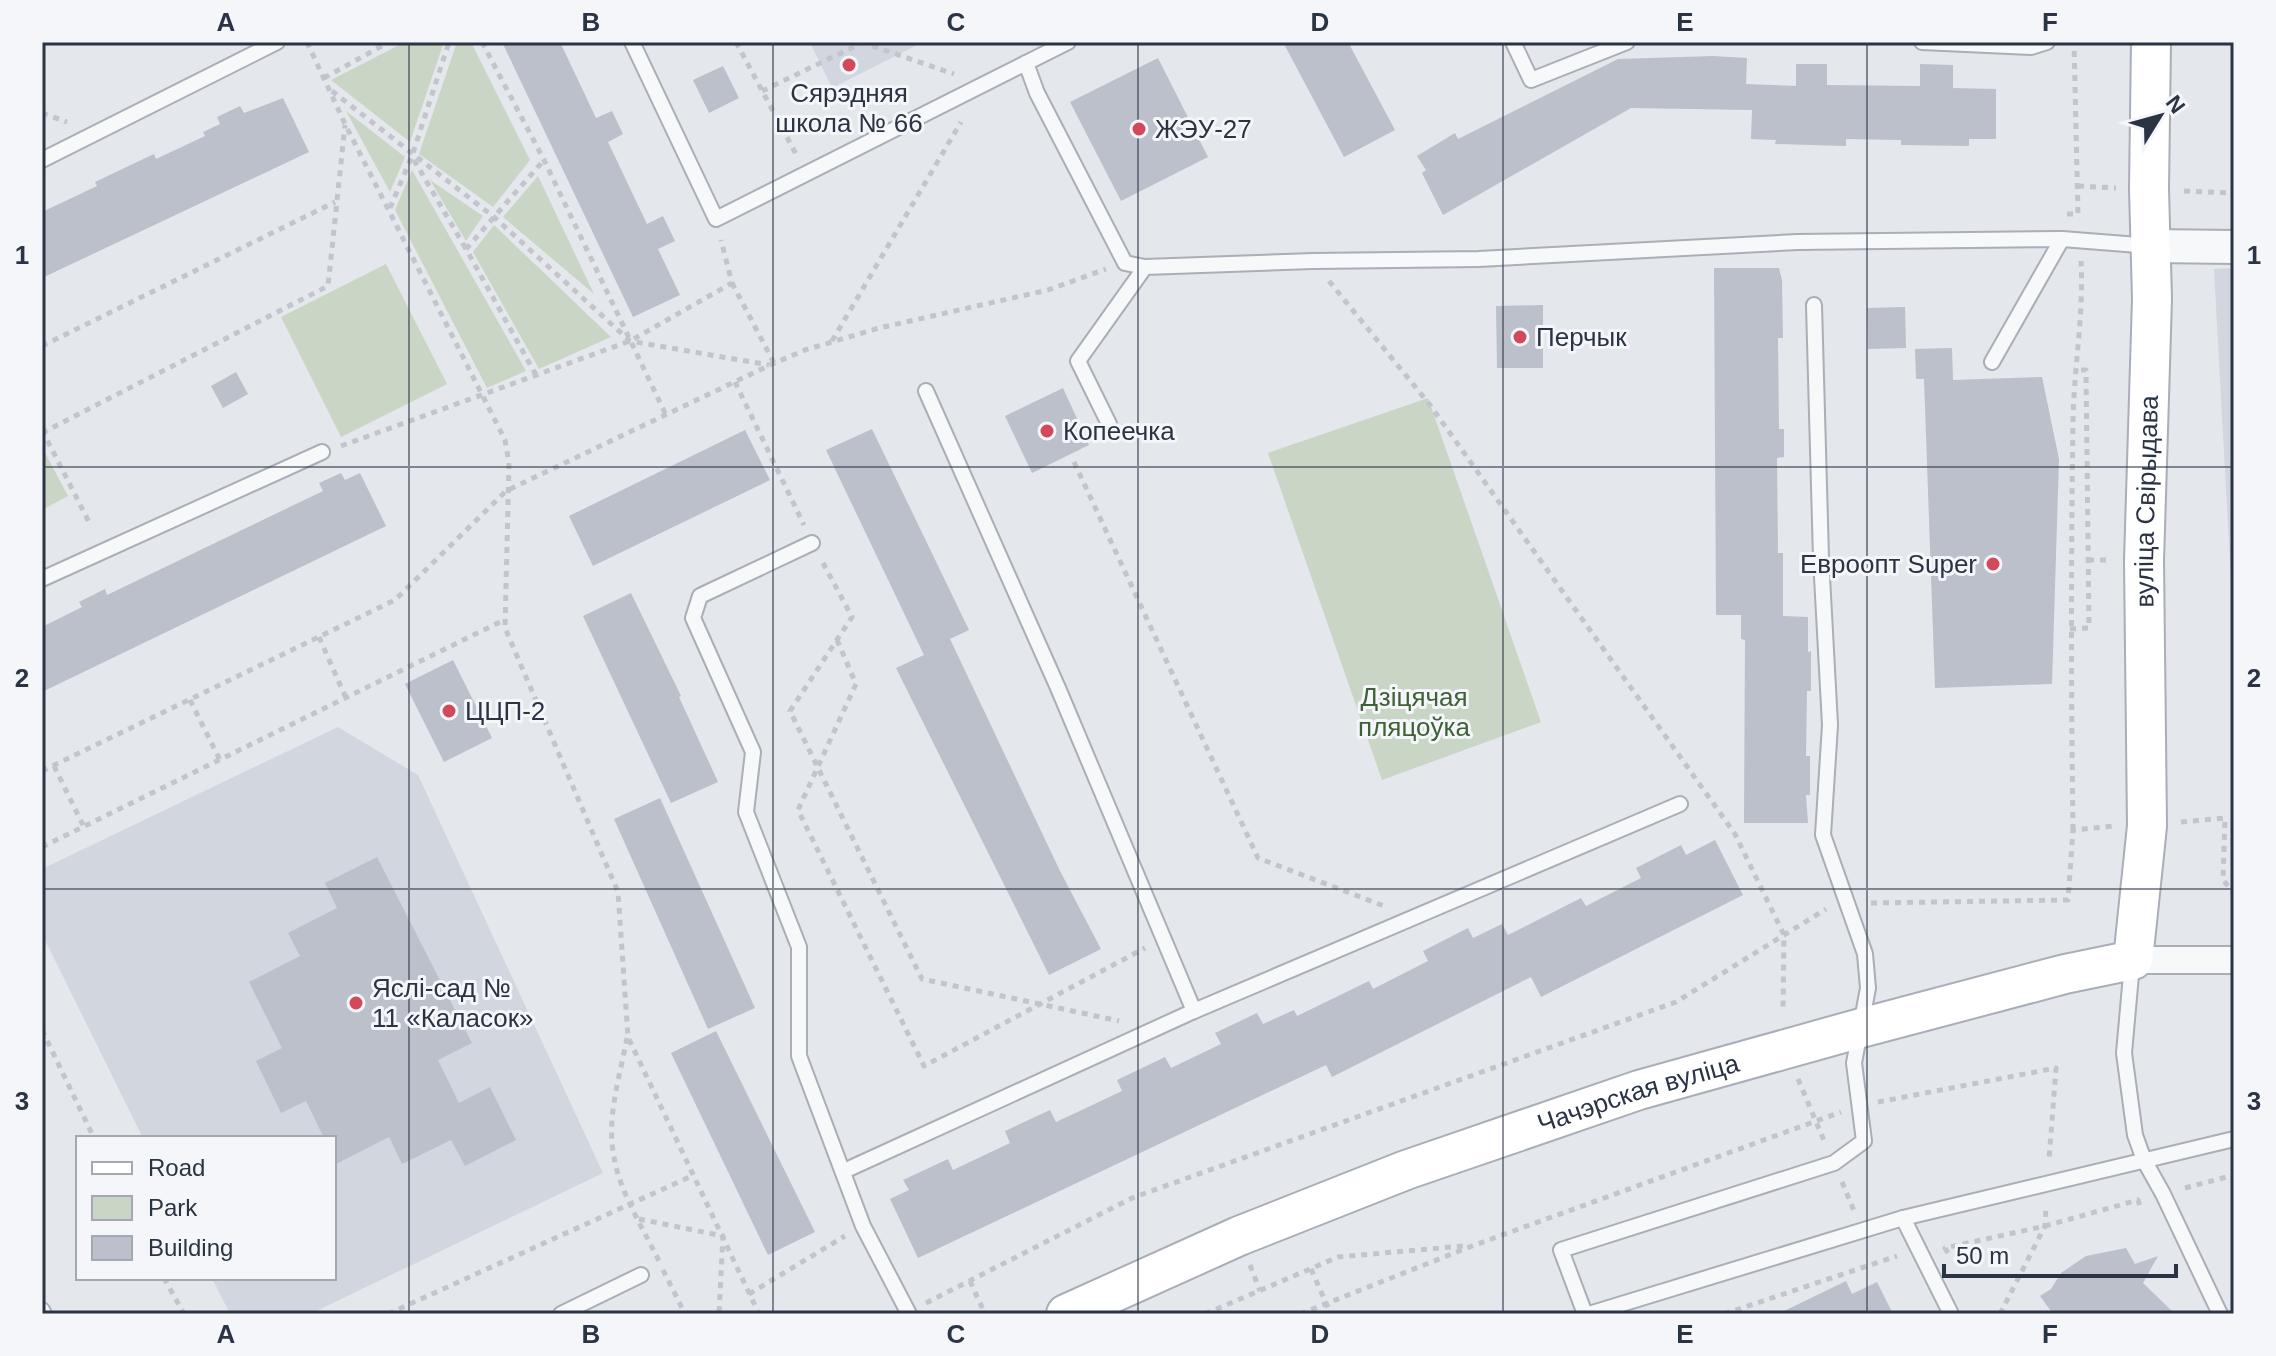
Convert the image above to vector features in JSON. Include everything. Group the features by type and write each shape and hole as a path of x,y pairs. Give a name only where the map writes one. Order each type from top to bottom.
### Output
{"main road":[{"name":"вуліца Свірыдава","path":"2133,960 2147,826 2144,561 2152,246 2149,189 2151,42"},
{"name":"Чачэрская вуліца","path":"1066,1314 1239,1236 1406,1170 1639,1090 2065,974 2133,960"}],"street":[{"path":"2152,246 2234,247"},
{"name":"Чачэрская вуліца","path":"2133,960 2234,960"}],"lane":[{"path":"42,160 277,42"},
{"path":"632,42 716,219 1068,42"},
{"path":"1513,42 1531,80 1627,42"},
{"path":"1922,42 2031,47 2047,42"},
{"path":"1026,63 1037,93 1125,263 1145,267 1479,259 1760,243 2062,239 2152,246"},
{"path":"1992,362 2062,239"},
{"path":"1109,424 1078,361 1145,267"},
{"path":"1814,305 1821,558 1830,725 1823,835 1865,954 1868,988 1854,1063 1864,1141 1834,1163 1561,1250 1587,1314 1903,1218 2234,1139"},
{"path":"926,391 1058,688 1194,1011"},
{"path":"42,579 322,452"},
{"path":"812,543 700,596 693,618 753,752 746,812 799,947 799,1056 863,1226 915,1310"},
{"path":"844,1171 1194,1011 1680,804"},
{"path":"2133,960 2124,1053 2135,1135 2144,1160 2220,1314"},
{"path":"1903,1218 1951,1314"},
{"path":"561,1314 641,1275"}],"path":[{"path":"307,42 345,124 505,440 509,463 505,628 618,892 628,1037 613,1113 613,1157 631,1204"},
{"path":"324,78 389,42"},
{"path":"389,209 412,156 449,42"},
{"path":"482,42 544,160 666,415"},
{"path":"736,42 806,174"},
{"path":"762,91 863,42 983,84 831,342"},
{"path":"2062,215 2078,214 2074,42"},
{"path":"329,89 494,217 630,341 772,364"},
{"path":"91,526 42,431 328,286 345,124"},
{"path":"412,156 536,375"},
{"path":"466,249 544,160"},
{"path":"2078,186 2116,188"},
{"path":"2184,191 2234,193"},
{"path":"42,346 336,201"},
{"path":"716,219 732,283 772,364"},
{"path":"915,1310 1132,1198 1676,1002 1833,905 2068,900 2073,830 2070,629 2074,370 2083,294 2081,260"},
{"path":"1313,261 1430,405 1735,834 1784,935 1783,1008"},
{"path":"42,771 395,600 506,491 772,364 805,350 879,328 1048,290 1125,263"},
{"path":"322,452 630,341 732,283"},
{"path":"2070,629 2089,628 2086,370 2074,370"},
{"path":"735,382 812,543 852,617 790,711 922,979 1156,1029"},
{"path":"1074,462 1258,858 1414,918"},
{"path":"42,847 505,620"},
{"path":"319,637 346,698"},
{"path":"837,640 856,684 798,810 924,1066 1163,938"},
{"path":"190,700 220,760"},
{"path":"54,766 84,827"},
{"path":"2180,822 2225,818 2223,880 2234,893"},
{"path":"2073,830 2114,826"},
{"path":"42,1030 93,1136"},
{"path":"628,1037 759,1314"},
{"path":"388,1314 694,1175"},
{"path":"1724,1314 1875,1262 1919,1251 2045,1226 2138,1200 2145,1214"},
{"path":"638,1219 723,1236"},
{"path":"749,1294 863,1226"},
{"path":"2000,1314 2045,1226"},
{"path":"719,1314 723,1236"},
{"path":"1205,1314 1338,1257 1472,1246"},
{"path":"1945,1248 1952,1261"},
{"path":"1311,1269 1331,1314"},
{"path":"165,1280 184,1314"},
{"path":"970,1281 985,1314"}],"shaded area":[{"name":"Сярэдняя школа № 66","path":"810,42 923,42 832,88"},
{"path":"2234,268 2234,635 2214,269"},
{"path":"338,727 418,775 603,1173 310,1314 230,1314 213,1280 336,1280 336,1136 142,1136 42,934 42,869"}],"green space":[{"path":"405,42 444,42 410,142 331,80"},
{"path":"457,42 471,42 530,160 493,207 419,154"},
{"path":"346,111 405,157 390,192"},
{"path":"412,170 526,371 487,388 395,210"},
{"path":"538,176 594,294 503,217"},
{"path":"430,180 483,216 466,241"},
{"path":"494,225 611,337 539,369 473,252"},
{"path":"386,264 447,384 341,437 281,317"},
{"name":"Дзіцячая пляцоўка","path":"1428,398 1541,722 1382,780 1268,453"},
{"path":"42,447 68,496 42,510"}],"building":[{"path":"502,42 560,42 596,118 612,111 623,134 608,142 647,224 663,216 675,241 658,249 680,295 633,317"},
{"path":"1283,42 1348,42 1395,130 1344,157"},
{"name":"ЖЭУ-27","path":"1158,58 1208,157 1121,201 1070,102"},
{"path":"1747,58 1746,84 1796,86 1796,64 1827,64 1827,85 1920,86 1920,64 1953,65 1953,88 1996,89 1996,139 1969,139 1969,146 1901,145 1901,140 1846,139 1846,146 1775,144 1776,140 1751,139 1752,110 1631,108 1443,215 1422,173 1426,170 1417,156 1455,133 1458,139 1618,59"},
{"path":"723,66 739,98 709,113 693,80"},
{"path":"283,98 309,152 42,278 42,212 154,154 156,159 205,136 203,132 220,124 217,117 240,106 244,113"},
{"path":"1714,268 1779,268 1782,280 1783,338 1778,338 1779,429 1784,429 1784,457 1777,458 1778,553 1783,553 1783,616 1808,617 1811,691 1807,691 1806,756 1810,756 1810,795 1806,795 1808,823 1744,823 1745,640 1741,639 1741,615 1716,615"},
{"name":"Перчык","path":"1543,305 1543,368 1497,368 1496,306"},
{"path":"1905,307 1906,348 1868,349 1867,308"},
{"name":"Евроопт Super","path":"1952,348 1953,380 2042,377 2059,459 2052,684 1935,688 1924,379 1916,379 1915,349"},
{"path":"236,372 248,394 223,408 211,386"},
{"name":"Копеечка","path":"1063,388 1089,445 1032,473 1005,416"},
{"path":"872,429 969,630 950,639 1060,871 1101,949 1049,975 896,668 924,655 826,450"},
{"path":"745,430 770,480 593,566 569,516"},
{"path":"341,473 345,480 360,473 386,526 42,692 42,627 82,607 79,602 105,589 107,595 323,491 319,483"},
{"path":"631,593 718,782 671,803 583,616"},
{"name":"ЦЦП-2","path":"453,660 492,738 444,762 405,684"},
{"path":"660,798 755,1008 708,1029 614,819"},
{"path":"1715,840 1743,895 1541,997 1531,977 1332,1077 1326,1065 918,1258 890,1199 909,1190 903,1180 948,1159 953,1170 1010,1143 1005,1131 1050,1110 1056,1122 1084,1109 1122,1091 1117,1080 1165,1057 1171,1068 1221,1044 1215,1033 1257,1013 1263,1024 1294,1010 1297,1016 1369,981 1373,989 1428,961 1423,951 1468,928 1473,938 1502,924 1508,935 1581,898 1586,906 1641,878 1636,868 1681,845 1686,855"},
{"name":"Яслі-сад № 11 «Каласок»","path":"377,857 472,1043 438,1060 459,1103 490,1087 516,1140 465,1166 451,1140 402,1164 389,1137 336,1164 336,1136 323,1136 306,1101 281,1113 256,1061 282,1048 249,982 300,956 288,933 337,908 325,883"},
{"path":"716,1031 815,1232 768,1255 671,1053"},
{"path":"2126,1248 2135,1264 2158,1256 2143,1283 2175,1314 2053,1314 2040,1296 2051,1289 2061,1273 2086,1256"},
{"path":"1846,1281 1852,1294 1877,1282 1893,1314 1778,1314"}],"place":[{"name":"Сярэдняя школа № 66","path":"849,65"},
{"name":"ЖЭУ-27","path":"1139,129"},
{"name":"Перчык","path":"1520,337"},
{"name":"Копеечка","path":"1047,431"},
{"name":"Евроопт Super","path":"1993,564"},
{"name":"ЦЦП-2","path":"449,711"},
{"name":"Яслі-сад № 11 «Каласок»","path":"356,1003"}]}
